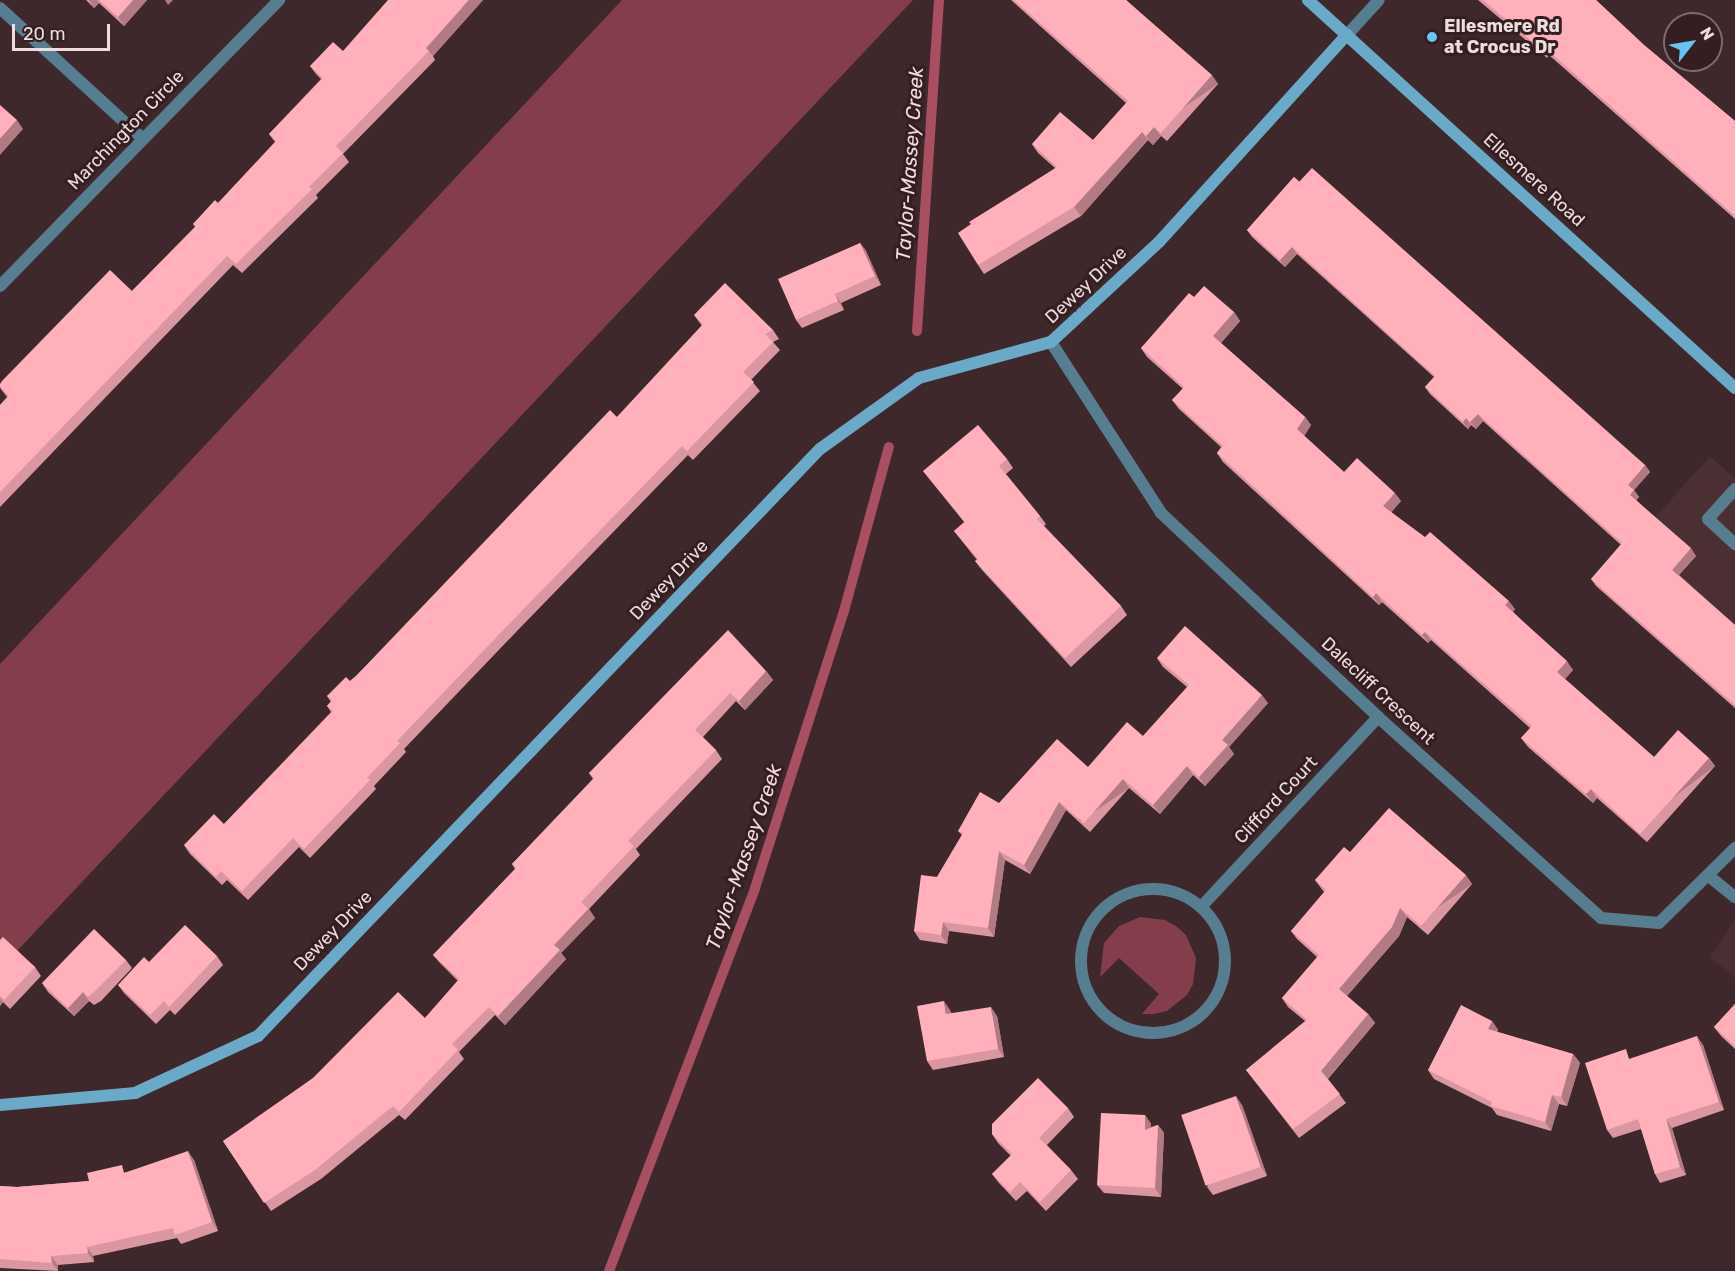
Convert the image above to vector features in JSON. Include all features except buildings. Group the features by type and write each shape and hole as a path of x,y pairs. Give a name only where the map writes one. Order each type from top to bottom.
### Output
{"street":[{"name":"Marchington Circle","path":"0,286 279,0"},
{"name":"Ellesmere Road","path":"1308,0 1735,388"},
{"path":"1347,34 1379,0"},
{"path":"0,9 142,138"},
{"name":"Dewey Drive","path":"0,1105 135,1094 258,1036 820,449 919,378 1051,342 1159,242 1347,34"},
{"name":"Dalecliff Crescent","path":"1051,342 1161,513 1378,717 1601,918 1659,923 1710,877 1735,848"},
{"path":"1735,489 1708,519 1735,544"},
{"name":"Clifford Court","path":"1201,907 1378,717"},
{"path":"1710,877 1735,897"},
{"path":"1160,889 1182,895 1201,907 1216,927 1225,951 1224,976 1209,1005 1198,1018 1177,1030 1152,1034 1128,1030 1106,1017 1090,998 1081,975 1080,952 1087,931 1099,912 1117,898 1138,890 1160,889"}],"shaded area":[{"path":"622,0 913,0 0,969 0,664"},
{"path":"1710,456 1735,479 1735,709 1596,584"},
{"path":"1140,917 1165,920 1176,926 1186,935 1196,958 1193,984 1187,995 1167,1011 1154,1014 1142,1014 1159,994 1119,958 1100,977 1104,943 1119,926"},
{"path":"1735,920 1735,977 1710,958"}],"waterway":[{"name":"Taylor-Massey Creek","path":"917,331 939,0"},
{"name":"Taylor-Massey Creek","path":"609,1271 755,888 844,611 889,447"}],"place":[{"name":"Ellesmere Rd at Crocus Dr","path":"1432,37"}]}
